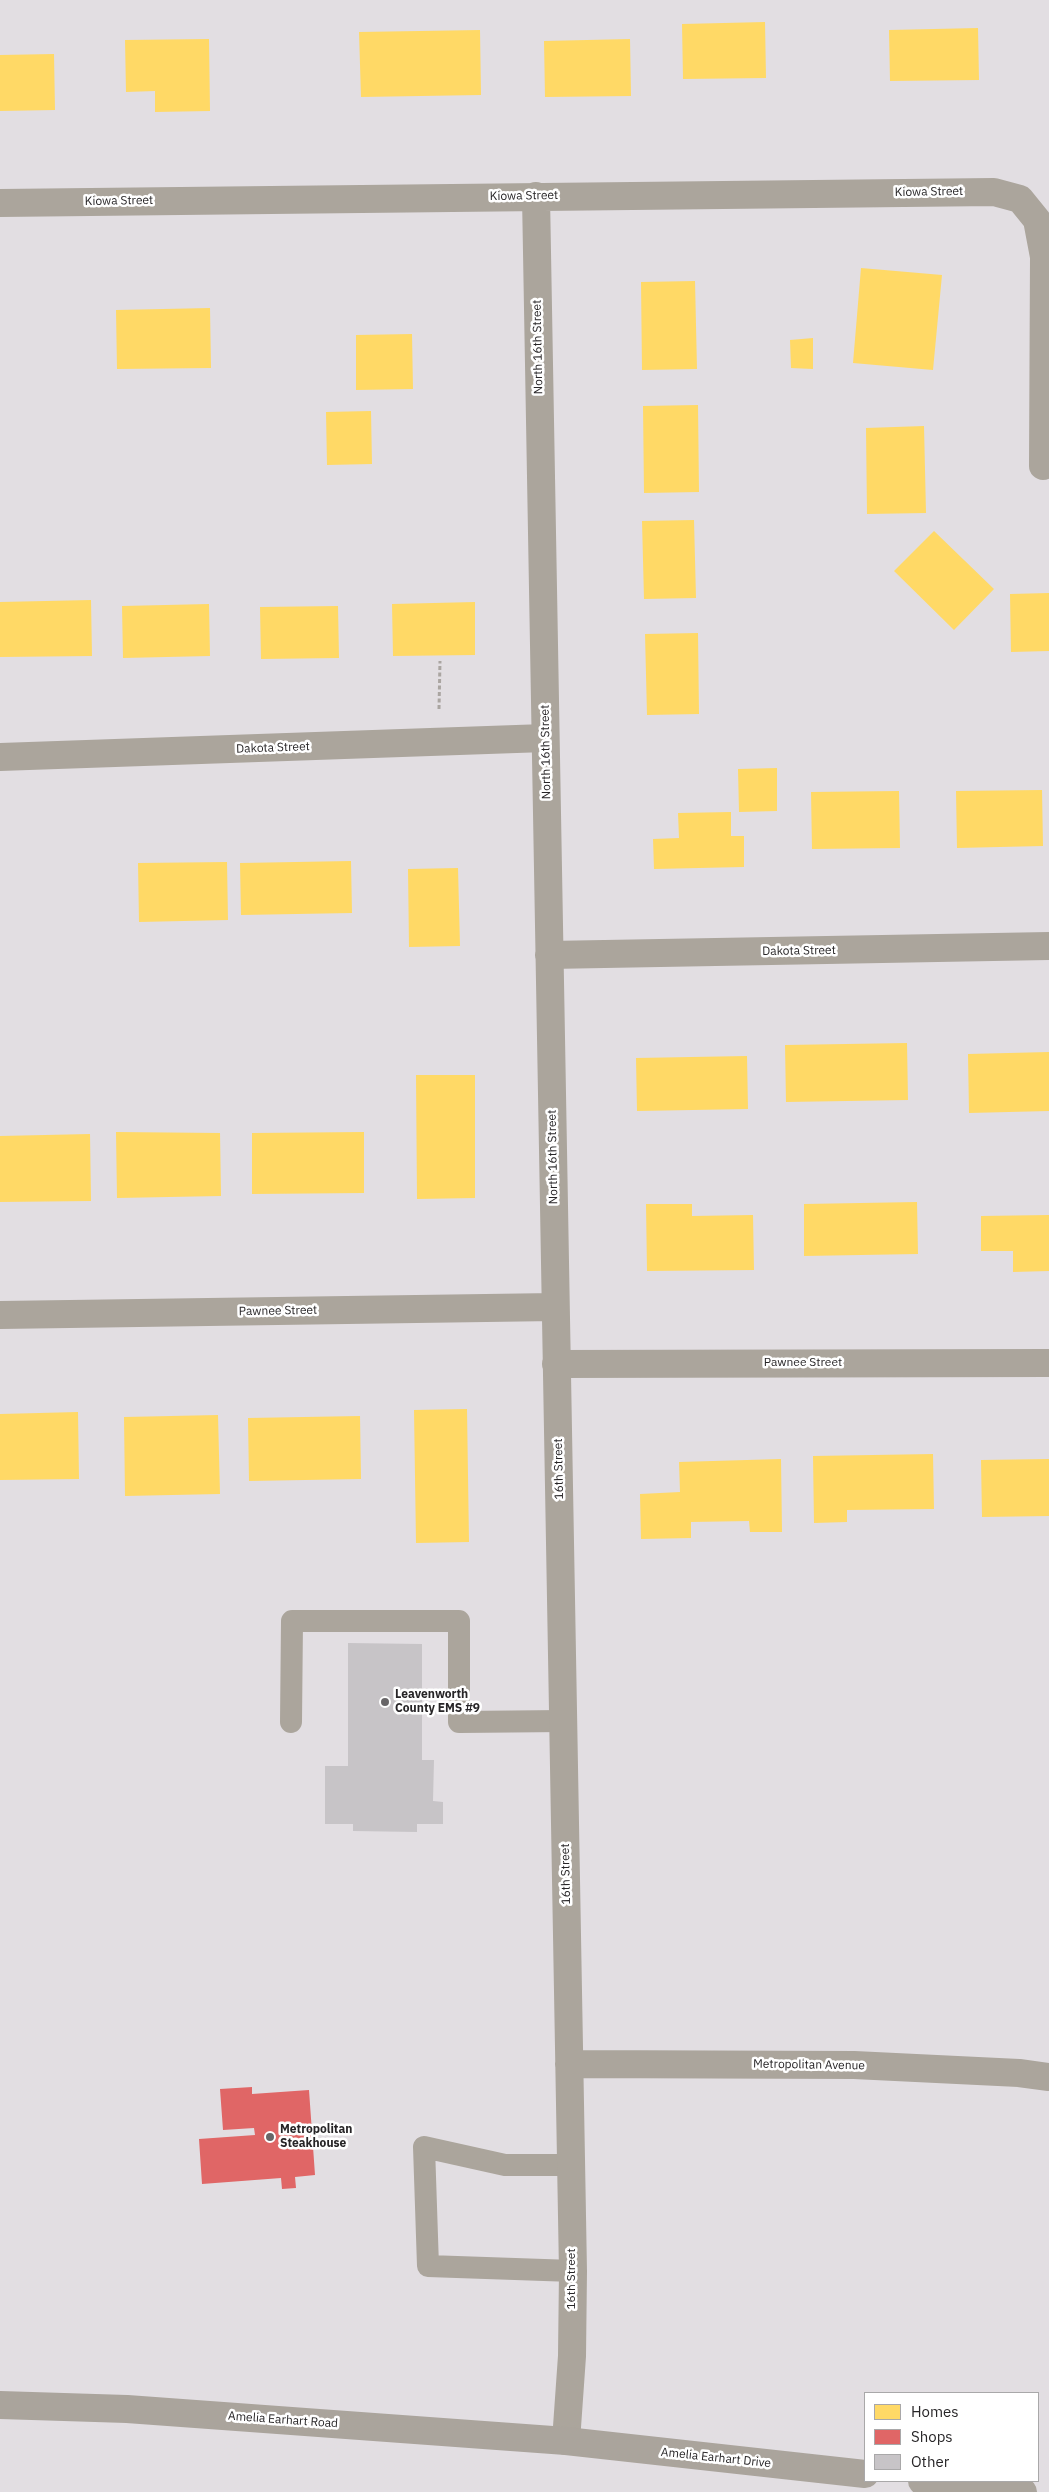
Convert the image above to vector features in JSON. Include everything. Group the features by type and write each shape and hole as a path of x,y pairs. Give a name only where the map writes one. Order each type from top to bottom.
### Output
{"highway":[{"name":"Amelia Earhart Road","path":"0,2405 137,2410 566,2441"},
{"name":"Amelia Earhart Drive","path":"566,2441 864,2474"},
{"path":"931,2482 1023,2492"}],"street":[{"name":"Kiowa Street","path":"0,203 994,192 1020,199 1037,220 1044,257 1043,466"},
{"name":"North 16th Street","path":"536,196 555,1307"},
{"name":"Dakota Street","path":"0,757 545,738"},
{"name":"Dakota Street","path":"549,956 1049,946"},
{"name":"Pawnee Street","path":"0,1315 555,1307"},
{"name":"16th Street","path":"555,1307 573,2271 572,2356 566,2441"},
{"name":"Pawnee Street","path":"556,1364 1049,1363"},
{"name":"Metropolitan Avenue","path":"569,2064 854,2065 1019,2073 1049,2077"}],"lane":[{"path":"290,1722 292,1621 459,1621 459,1722 564,1721"},
{"path":"571,2165 505,2165 424,2147 428,2266 573,2271"}],"path":[{"path":"439,742 440,661"}],"building: Homes":[{"path":"765,22 766,78 683,79 682,24"},
{"path":"978,28 979,80 890,81 889,30"},
{"path":"480,30 481,95 361,97 359,32"},
{"path":"209,39 210,111 155,112 155,91 126,92 125,40"},
{"path":"630,39 631,96 545,97 544,41"},
{"path":"54,54 55,110 0,111 0,55"},
{"path":"861,268 942,275 933,370 853,363"},
{"path":"695,281 697,369 642,370 641,282"},
{"path":"210,308 211,368 117,369 116,310"},
{"path":"412,334 413,389 356,390 356,335"},
{"path":"813,338 813,369 791,368 790,340"},
{"path":"698,405 699,492 644,493 643,406"},
{"path":"371,411 372,464 327,465 326,412"},
{"path":"924,426 926,513 867,514 866,428"},
{"path":"694,520 696,598 644,599 642,521"},
{"path":"934,531 994,589 954,630 894,571"},
{"path":"1049,593 1049,651 1011,652 1010,594"},
{"path":"91,600 92,656 0,657 0,602"},
{"path":"475,602 475,655 393,656 392,604"},
{"path":"209,604 210,656 123,658 122,606"},
{"path":"338,606 339,658 261,659 260,607"},
{"path":"698,633 699,714 647,715 645,634"},
{"path":"777,768 777,811 739,812 738,769"},
{"path":"1042,790 1043,846 957,848 956,791"},
{"path":"899,791 900,848 812,849 811,792"},
{"path":"731,812 731,836 744,836 744,867 654,869 653,839 679,838 678,813"},
{"path":"351,861 352,913 241,915 240,863"},
{"path":"227,862 228,920 139,922 138,863"},
{"path":"458,868 460,946 409,947 408,869"},
{"path":"907,1043 908,1100 786,1102 785,1045"},
{"path":"1049,1052 1049,1111 969,1113 968,1054"},
{"path":"747,1056 748,1109 637,1111 636,1058"},
{"path":"416,1075 475,1075 475,1198 417,1199"},
{"path":"116,1132 220,1133 221,1196 117,1198"},
{"path":"364,1132 364,1193 252,1194 252,1133"},
{"path":"90,1134 91,1201 0,1202 0,1136"},
{"path":"917,1202 918,1254 804,1256 804,1204"},
{"path":"646,1204 692,1204 692,1216 753,1215 754,1270 647,1271"},
{"path":"1049,1215 1049,1271 1013,1272 1013,1251 981,1251 981,1216"},
{"path":"467,1409 469,1542 416,1543 414,1410"},
{"path":"78,1412 79,1479 0,1480 0,1414"},
{"path":"218,1415 220,1494 125,1496 124,1417"},
{"path":"360,1416 361,1479 249,1481 248,1418"},
{"path":"933,1454 934,1509 847,1510 847,1522 814,1523 813,1456"},
{"path":"781,1459 782,1532 750,1532 749,1521 691,1522 691,1538 641,1539 640,1494 680,1492 679,1462"},
{"path":"1049,1459 1049,1516 982,1517 981,1460"}],"building: Shops":[{"name":"Metropolitan Steakhouse","path":"252,2087 252,2094 309,2090 315,2175 295,2177 296,2188 282,2189 281,2178 202,2184 199,2139 255,2135 254,2128 223,2130 220,2089"}],"building: Other":[{"name":"Leavenworth County EMS #9","path":"348,1643 422,1644 422,1760 434,1760 433,1801 443,1802 443,1824 417,1824 417,1832 353,1831 353,1824 325,1824 325,1766 348,1766"}],"place":[{"name":"Leavenworth County EMS #9","path":"385,1702"},
{"name":"Metropolitan Steakhouse","path":"270,2137"}]}
